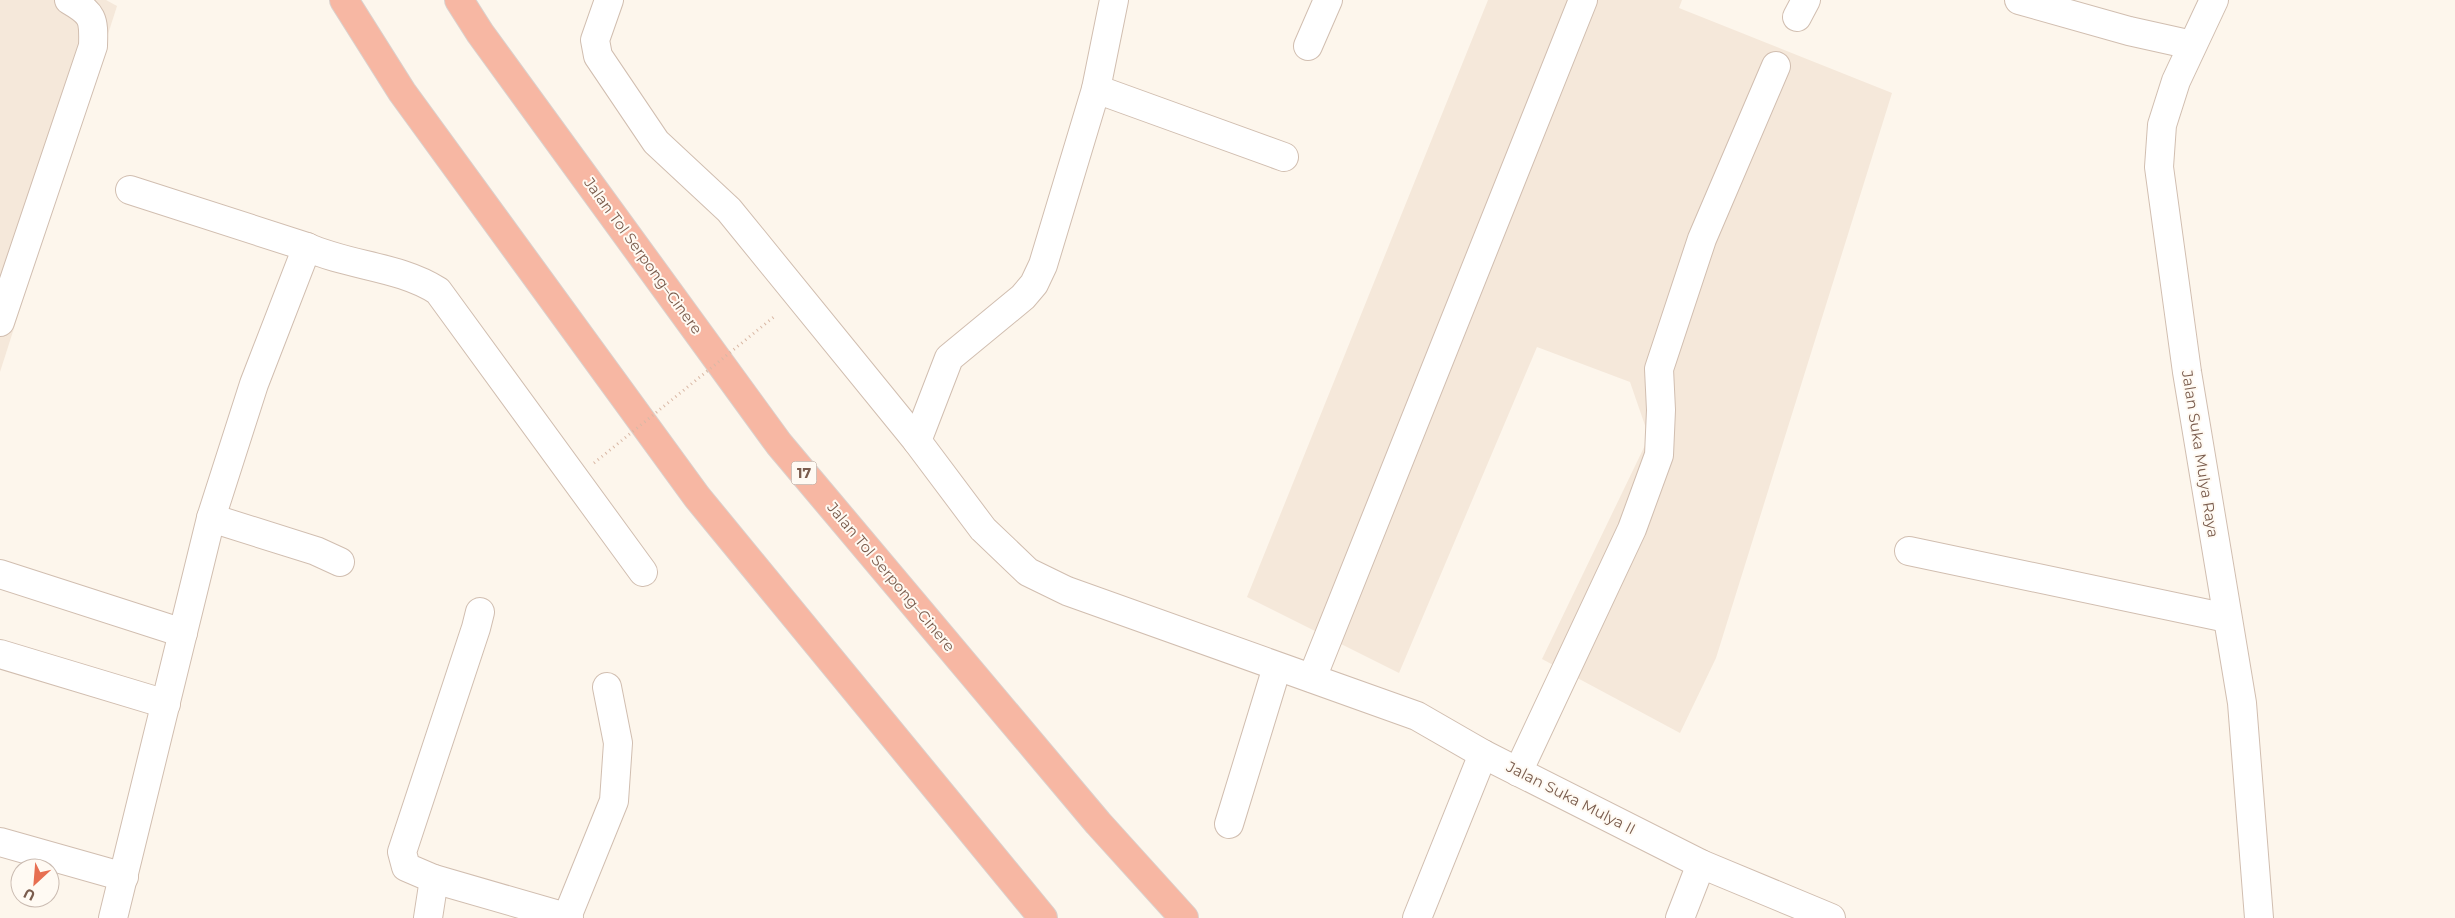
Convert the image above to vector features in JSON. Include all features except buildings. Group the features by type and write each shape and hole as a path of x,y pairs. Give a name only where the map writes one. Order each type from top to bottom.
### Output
{"highway":[{"path":"344,0 402,92 697,497 1043,918"},
{"name":"Jalan Tol Serpong–Cinere","path":"459,0 480,33 779,444 1098,824 1184,918"}],"street":[{"path":"0,322 92,46 94,25 88,12 69,0"},
{"name":"Jalan Suka Mulya II","path":"609,0 595,40 598,56 656,142 729,210 917,441 983,529 1028,572 1067,591 1417,716 1483,754 1701,864 1831,918"},
{"path":"917,441 949,358 1023,298 1034,284 1043,265 1096,89 1114,0"},
{"path":"1308,46 1328,0"},
{"path":"1312,678 1583,0"},
{"path":"2019,0 2129,31 2192,45"},
{"name":"Jalan Suka Mulya Raya","path":"2214,0 2176,81 2162,125 2159,167 2187,372 2242,703 2259,918"},
{"path":"1518,772 1632,530 1659,455 1661,410 1659,369 1661,361 1702,238 1776,66"},
{"path":"1096,89 1284,157"},
{"path":"130,190 307,247 326,256 419,280 438,291 642,572"},
{"path":"114,918 211,518 254,384 307,247"},
{"path":"211,518 316,552 340,562"},
{"path":"1909,551 2228,618"},
{"path":"0,574 183,633"},
{"path":"480,612 402,852 406,867 434,879 568,918 614,801 618,743 606,688"},
{"path":"0,654 166,704"},
{"path":"1230,824 1277,667"},
{"path":"1417,918 1483,754"},
{"path":"0,842 124,876"},
{"path":"1680,918 1701,864"},
{"path":"428,918 434,879"}],"path":[{"path":"594,463 775,316"}],"shaded area":[{"path":"0,0 106,0 117,6 0,372"},
{"path":"1488,0 1682,0 1679,8 1892,93 1716,658 1680,733 1542,659 1649,437 1630,382 1537,347 1399,673 1247,597"}]}
